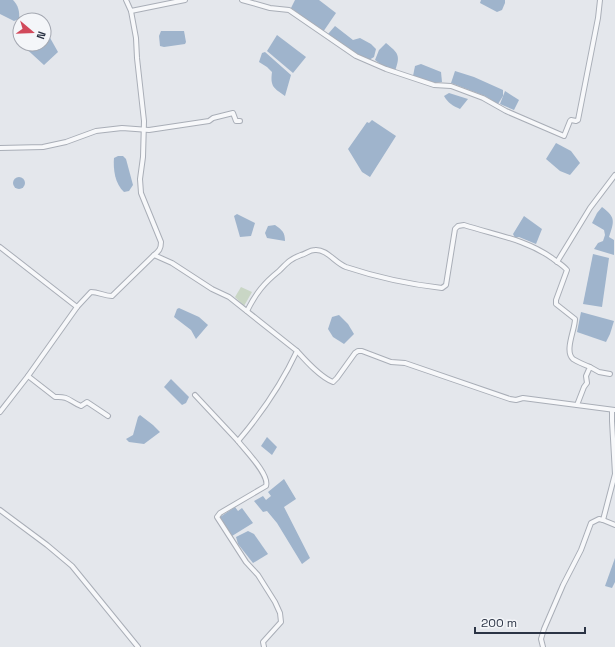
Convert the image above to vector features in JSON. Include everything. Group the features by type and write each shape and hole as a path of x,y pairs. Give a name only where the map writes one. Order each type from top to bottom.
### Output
{"street":[{"path":"0,412 78,307 91,292 112,296 159,251 161,247 161,242 141,193 140,179 143,157 144,129 136,38 131,11 126,0"},
{"path":"131,11 185,0"},
{"path":"242,0 270,8 289,10 356,56 386,69 434,85 451,86 483,98 506,111 564,136 571,120 578,120 598,18 600,0"},
{"path":"0,148 43,147 66,142 96,132 122,128 167,128 208,121 213,118 233,113 236,121 240,121"},
{"path":"557,262 590,208 615,175"},
{"path":"247,311 256,294 272,276 295,257 316,249 324,251 344,266 383,278 411,284 442,288 446,285 455,229 458,226 464,225 519,240 533,246 567,270 556,300 556,304 575,319 569,349 570,355 590,368 610,374"},
{"path":"0,247 78,307"},
{"path":"154,255 172,264 212,289 229,297 297,351 310,365 333,382 355,353 362,351 391,362 405,363 510,399 516,400 523,398 614,410 613,451 615,474 603,520"},
{"path":"238,441 248,430 271,397 297,351"},
{"path":"577,405 587,383 586,376 590,368"},
{"path":"28,376 55,397 61,396 68,398 81,406 87,402 108,416"},
{"path":"195,395 238,441 266,479 266,486 220,513 217,517 246,562 260,579 280,614 280,622 263,642 264,647"},
{"path":"0,510 47,545 72,566 138,647"},
{"path":"543,647 541,639 544,629 563,585 581,550 591,523 596,520 603,520 615,525"}],"green space":[{"path":"241,287 252,292 244,306 235,297"}],"water":[{"path":"0,0 13,0 19,12 12,12 12,20 0,14"},
{"path":"295,0 319,0 336,13 323,32 291,8"},
{"path":"481,0 505,0 505,3 502,10 497,12 480,3"},
{"path":"335,26 353,40 360,38 371,44 376,49 374,57 369,60 354,53 328,34"},
{"path":"161,31 184,31 186,42 185,44 164,47 160,46 159,36"},
{"path":"277,35 306,57 293,73 267,51"},
{"path":"52,41 58,52 44,65 30,52 52,52"},
{"path":"386,43 396,52 398,58 395,71 387,69 375,60 379,50"},
{"path":"265,52 291,75 285,96 272,84 272,72 259,62 262,53"},
{"path":"421,64 441,72 442,82 435,83 413,76 415,66"},
{"path":"455,71 474,77 503,90 503,96 498,104 485,96 451,83"},
{"path":"505,91 519,100 514,110 500,104"},
{"path":"449,93 468,99 460,109 451,104 444,96"},
{"path":"372,120 396,136 370,177 362,172 348,149 367,122 369,123"},
{"path":"556,143 571,151 580,163 570,175 560,171 546,159"},
{"path":"123,156 126,159 133,185 129,191 124,192 118,185 114,171 114,158"},
{"path":"19,177 23,179 25,183 23,187 19,189 15,187 13,183 15,179"},
{"path":"602,207 612,216 613,219 609,237 614,240 614,255 594,249 598,243 603,241 605,235 604,230 592,223"},
{"path":"237,214 255,223 251,236 240,237 234,216"},
{"path":"524,216 542,229 536,244 519,237 515,238 513,234"},
{"path":"275,225 283,232 285,241 267,238 265,233 268,226"},
{"path":"593,254 609,258 602,307 583,304"},
{"path":"179,308 199,317 208,325 196,339 191,330 174,317 177,309"},
{"path":"581,312 614,321 606,342 577,332"},
{"path":"339,315 348,324 354,334 344,344 333,337 328,329 332,317"},
{"path":"171,379 189,397 186,403 182,405 164,387"},
{"path":"140,415 160,432 144,444 129,442 126,439 133,435 138,417"},
{"path":"267,437 277,447 272,455 261,446"},
{"path":"284,479 296,499 284,507 310,558 302,564 277,523 267,511 263,512 254,501 263,496 266,500 271,496 268,492"},
{"path":"235,507 238,511 242,508 253,523 232,536 220,517"},
{"path":"248,531 254,534 268,554 253,563 238,544 236,537"},
{"path":"615,558 615,582 612,588 605,586"}]}
